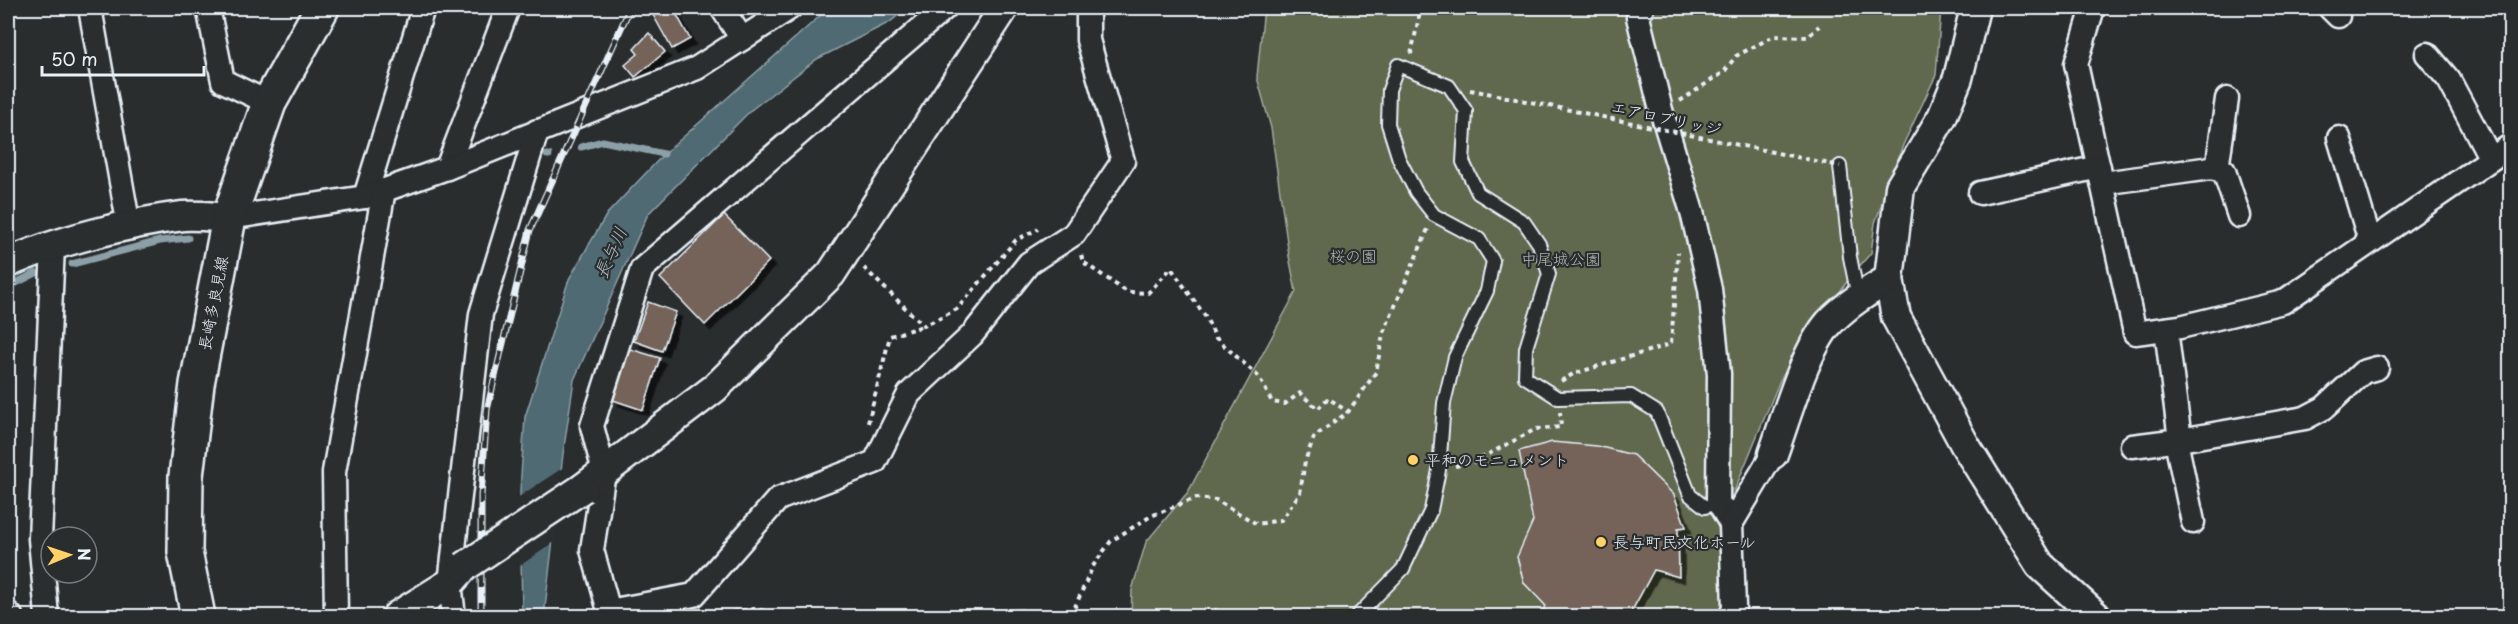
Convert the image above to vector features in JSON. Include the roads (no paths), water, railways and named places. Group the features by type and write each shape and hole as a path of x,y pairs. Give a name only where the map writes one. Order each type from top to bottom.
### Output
{"main road":[{"name":"長崎多良見線","path":"198,616 185,552 186,476 196,384 229,218 269,103 322,8"}],"street":[{"path":"90,8 129,227"},
{"path":"208,8 223,81 269,103"},
{"path":"336,616 334,472 375,193 423,8"},
{"path":"447,168 508,8"},
{"path":"722,8 742,39"},
{"path":"8,263 53,246 184,216 229,218 375,193 447,168 697,68 790,8"},
{"path":"945,8 642,269 592,426 592,550 608,614 694,595 778,499 875,462 909,394 972,335 1029,262 1074,234 1123,161 1088,40 1088,8"},
{"path":"397,616 593,480 715,388 831,274 1004,8"},
{"path":"1642,8 1638,17 1661,110 1692,212 1710,289 1719,374 1718,502 1731,524 1734,607 1731,616"},
{"path":"1975,8 1958,78 1942,117 1900,187 1888,279 1896,317 1965,445 2040,565 2096,616"},
{"path":"2093,8 2076,64 2135,333 2166,329 2283,302 2511,146"},
{"path":"2427,54 2449,80 2491,159"},
{"path":"2217,170 2227,99"},
{"path":"454,616 481,314 537,131"},
{"path":"2340,138 2370,241"},
{"path":"1980,193 2101,175 2217,170 2224,171 2239,216"},
{"path":"47,616 40,538 53,246"},
{"path":"1731,524 1773,454 1812,352 1828,325 1858,297 1888,279"},
{"path":"2166,329 2178,440 2193,522"},
{"path":"2132,446 2305,418 2325,408 2363,372 2377,368"},
{"path":"8,613 11,616"}],"lane":[{"path":"1357,616 1403,569 1431,510 1439,470 1444,403 1455,357 1487,291 1493,261 1479,239 1434,215 1412,184 1399,159 1388,124 1392,82 1398,65 1449,86 1466,111 1463,162 1478,193 1524,222 1539,244 1549,274 1526,348 1525,377 1558,398 1631,396 1657,412 1690,495 1705,507 1718,502"},
{"path":"1840,166 1850,257 1858,297"}],"water":[{"name":"長与川","path":"829,8 907,8 890,22 817,59 751,110 648,214 574,380 544,616 522,616 520,491 525,417 569,279 607,214 664,154"}],"waterway":[{"path":"581,147 603,141 664,154"},
{"path":"72,264 160,241 188,238"},
{"path":"8,287 36,273"}],"railway":[{"path":"481,616 481,496 487,410 530,230 630,8"}],"place":[{"name":"平和のモニュメント","path":"1413,460"},
{"name":"長与町民文化ホール","path":"1601,542"}],"park label":[{"name":"桜の園","path":"1353,256"},
{"name":"中尾城公園","path":"1561,259"}]}
